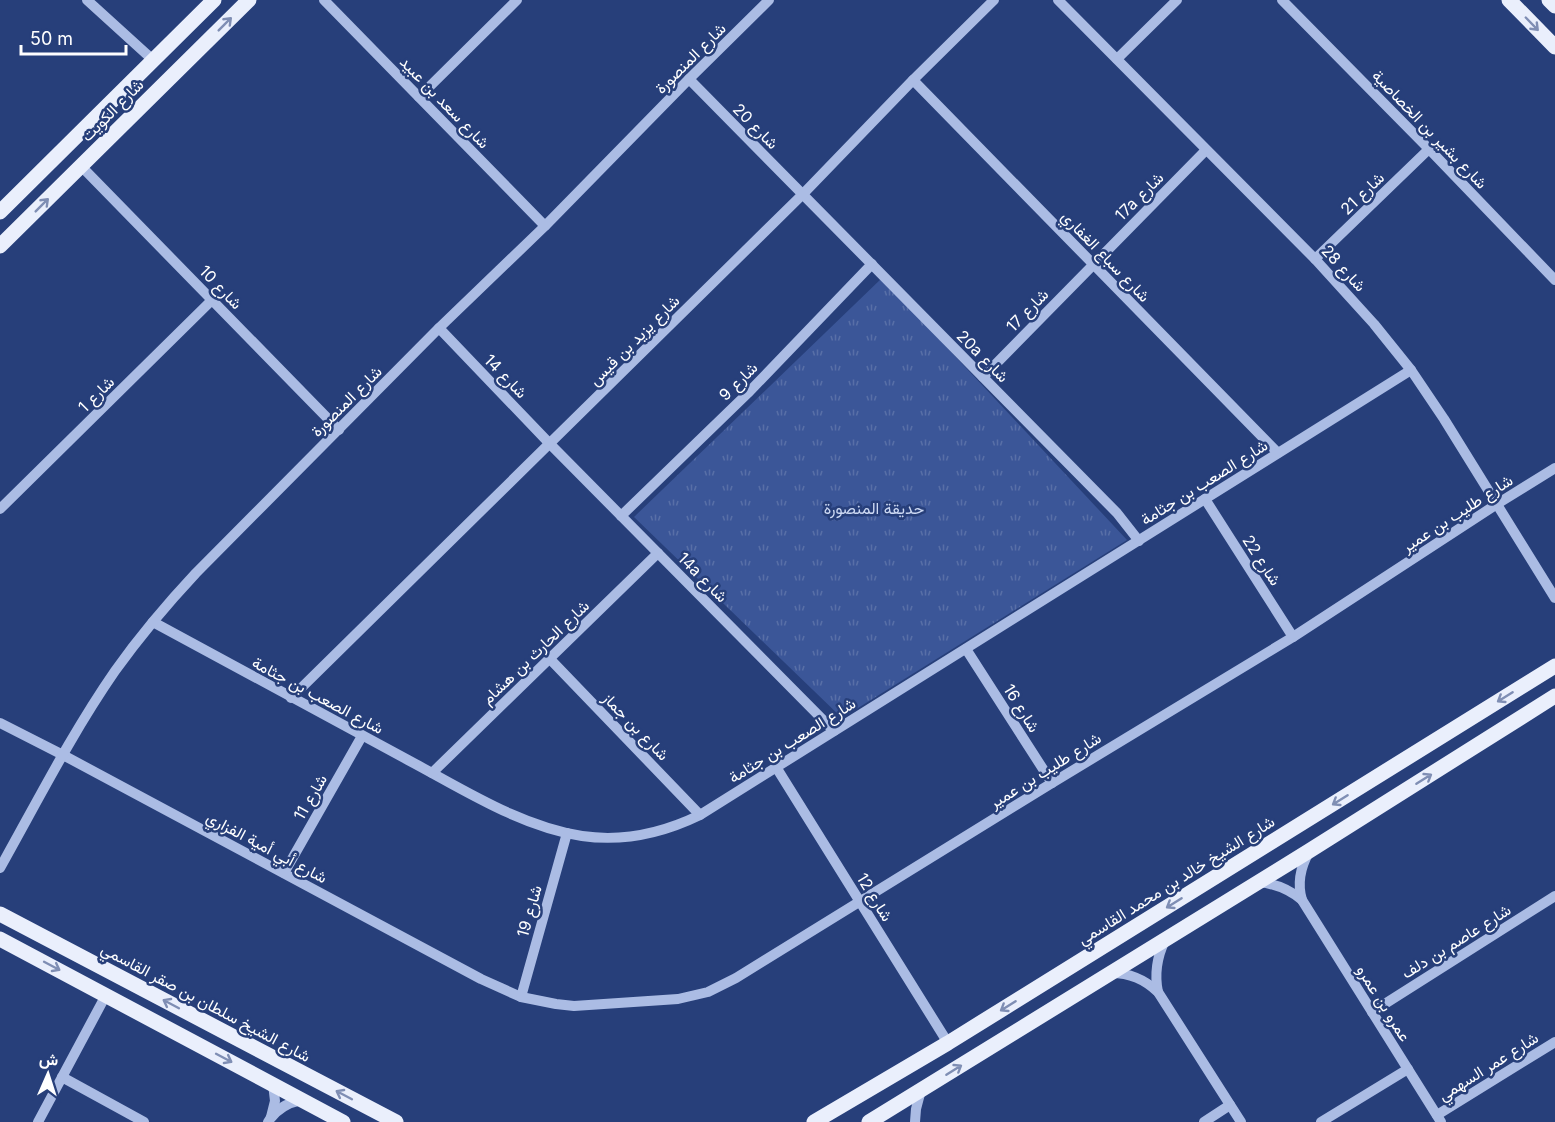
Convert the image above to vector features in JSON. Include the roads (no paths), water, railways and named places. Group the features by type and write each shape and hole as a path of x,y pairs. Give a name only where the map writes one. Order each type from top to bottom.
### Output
{"main road":[{"name":"شارع الكويت","path":"0,212 214,0"},
{"name":"شارع الكويت","path":"0,246 249,0"},
{"path":"1509,0 1555,47"},
{"path":"1549,0 1555,6"},
{"name":"شارع الشيخ خالد بن محمد القاسمي","path":"814,1122 948,1044 1555,666"},
{"path":"875,1122 921,1090 1309,851 1555,696"},
{"name":"شارع الشيخ سلطان بن صقر القاسمي","path":"0,914 396,1122"},
{"path":"0,939 343,1122"}],"street":[{"path":"87,0 153,60"},
{"name":"شارع سعد بن عبيد","path":"324,0 545,226"},
{"path":"419,97 517,0"},
{"name":"شارع المنصورة","path":"0,868 80,726 115,671 153,621 196,573 439,328 545,226 769,0"},
{"name":"شارع يزيد بن قيس","path":"291,698 803,194 994,0"},
{"name":"شارع 28","path":"1058,0 1355,302 1411,370 1555,598"},
{"path":"1117,59 1177,0"},
{"name":"شارع بشير بن الخصاصية","path":"1282,0 1555,280"},
{"name":"شارع 20","path":"689,79 803,194"},
{"name":"شارع سباع الغفاري","path":"913,80 1278,453"},
{"name":"شارع 21","path":"1315,259 1429,149"},
{"name":"17a شارع","path":"1093,264 1206,150"},
{"name":"شارع 10","path":"81,166 339,430"},
{"name":"20a شارع","path":"803,194 1118,513 1139,541"},
{"name":"شارع 9","path":"621,516 748,393 872,264"},
{"name":"شارع 17","path":"983,377 1093,264"},
{"name":"شارع 1","path":"0,509 212,300"},
{"name":"شارع 14","path":"439,328 550,444"},
{"name":"شارع الصعب بن جثامة","path":"153,621 291,698 508,812 567,833 600,838 634,836 668,829 700,815 1411,370"},
{"name":"14a شارع","path":"550,444 834,731"},
{"name":"شارع طليب بن عمير","path":"521,997 556,1005 574,1006 662,1000 708,992 736,978 1293,637 1555,468"},
{"name":"شارع 22","path":"1205,499 1293,637"},
{"name":"شارع الحارث بن هشام","path":"432,773 658,553"},
{"name":"شارع 16","path":"966,649 1052,783"},
{"name":"شارع بن جماز","path":"549,658 700,815"},
{"name":"شارع أبي أمية الفزاري","path":"0,723 481,979 521,997"},
{"name":"شارع 11","path":"284,873 362,736"},
{"name":"شارع 12","path":"776,767 948,1044"},
{"name":"شارع 19","path":"521,997 567,833"},
{"path":"1302,900 1300,875 1309,851"},
{"name":"عمرو بن عمرو","path":"1258,882 1286,889 1302,900 1439,1119"},
{"name":"شارع عاصم بن دلف","path":"1372,1012 1555,896"},
{"path":"1158,992 1156,965 1165,940"},
{"path":"1111,972 1136,977 1158,992 1241,1122"},
{"path":"38,1122 106,995"},
{"name":"شارع عمر السهمي","path":"1439,1119 1555,1042"},
{"path":"1320,1122 1408,1069"},
{"path":"62,1077 144,1122"},
{"path":"270,1120 275,1101 273,1084"},
{"path":"915,1122 921,1090"},
{"path":"270,1120 284,1106 301,1100"},
{"path":"1204,1122 1230,1105"}],"park label":[{"name":"حديقة المنصورة","path":"874,508"}]}
